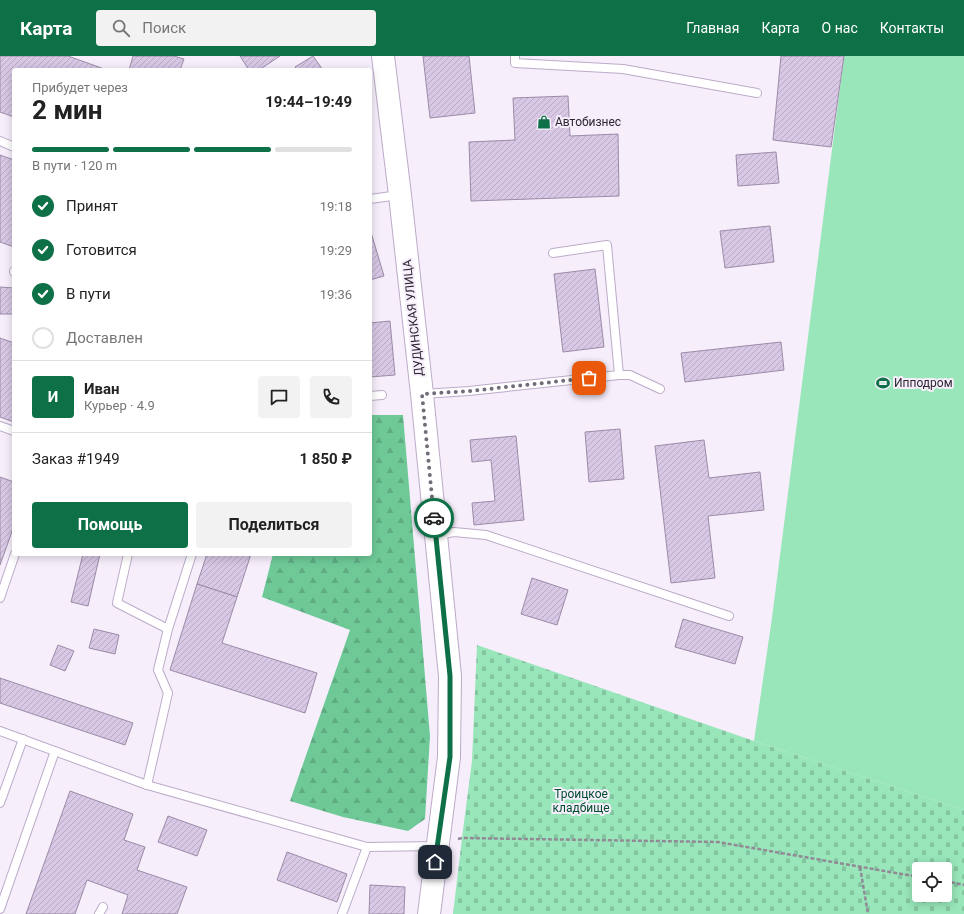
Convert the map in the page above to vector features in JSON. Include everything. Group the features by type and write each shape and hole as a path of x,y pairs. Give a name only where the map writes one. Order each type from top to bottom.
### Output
{"street":[{"name":"ДУДИНСКАЯ УЛИЦА","path":"383,56 422,394 450,676 450,757 429,914"}],"lane":[{"path":"515,56 516,63 623,69 757,93"},
{"path":"0,141 12,146"},
{"path":"372,198 400,195"},
{"path":"553,253 607,246 619,375"},
{"path":"422,394 470,391 619,375 630,375 660,389"},
{"path":"372,396 382,395"},
{"path":"0,426 12,429"},
{"path":"436,535 454,532 486,535 729,616"},
{"path":"0,598 14,556"},
{"path":"128,556 117,603 168,629"},
{"path":"147,785 168,693 158,670 168,629 191,556"},
{"path":"0,730 147,785 367,847 437,846"},
{"path":"0,803 23,739"},
{"path":"0,909 54,751"},
{"path":"342,914 367,847"}],"path":[{"path":"437,846 462,838 718,842 912,876"},
{"path":"860,867 868,914"},
{"path":"952,882 964,885"}],"green space":[{"name":"Ипподром","path":"844,56 964,56 964,810 754,741 772,618"},
{"path":"372,415 403,415 430,736 425,819 408,831 343,817 290,801 350,630 262,597 272,556 372,556"},
{"name":"Троицкое кладбище","path":"477,645 754,741 964,810 964,914 453,914 472,761"}],"building":[{"path":"0,56 68,56 101,68 12,68 12,116 0,112"},
{"path":"133,56 174,56 184,59 181,68 130,68"},
{"path":"240,56 280,56 262,68 248,68"},
{"path":"313,56 322,68 296,68 295,67"},
{"path":"423,56 469,56 475,113 430,118"},
{"path":"781,56 844,56 831,147 773,140"},
{"path":"568,96 570,136 618,134 619,196 471,201 469,142 515,140 513,98"},
{"path":"776,152 779,183 738,186 736,155"},
{"path":"0,155 12,159 12,246 0,242"},
{"path":"770,226 774,262 725,268 720,231"},
{"path":"372,236 384,276 372,279"},
{"path":"595,269 604,347 563,352 554,274"},
{"path":"0,287 12,288 12,314 0,314"},
{"path":"390,321 395,375 372,377 372,323"},
{"path":"0,338 12,342 12,421 0,417"},
{"path":"781,342 784,370 685,382 681,353"},
{"path":"620,429 624,479 589,482 585,432"},
{"path":"516,436 524,520 474,525 472,503 495,501 491,460 472,462 470,440"},
{"path":"704,440 709,478 760,472 764,510 708,516 715,578 671,583 655,446"},
{"path":"0,477 12,481 12,532 0,565"},
{"path":"82,556 100,556 88,606 71,602"},
{"path":"206,556 250,556 237,597 197,584"},
{"path":"532,578 568,590 557,625 521,614"},
{"path":"197,584 237,597 222,643 317,673 305,713 170,670"},
{"path":"683,619 743,637 735,664 675,647"},
{"path":"94,629 119,635 115,654 89,648"},
{"path":"58,645 74,651 65,671 50,665"},
{"path":"0,678 133,723 125,745 0,703"},
{"path":"70,791 133,814 124,840 145,847 137,870 187,887 177,914 122,914 128,895 87,880 75,914 26,914"},
{"path":"168,816 207,830 197,856 158,842"},
{"path":"287,852 347,874 337,902 277,880"},
{"path":"370,885 405,887 404,914 369,914"}],"way so far":[{"path":"434,518 422,394 470,391 589,378"}],"place":[{"name":"Автобизнес","path":"544,122"},
{"name":"Ипподром","path":"883,383"}],"route":[{"path":"434,518 450,676 450,757 435,862"}]}
